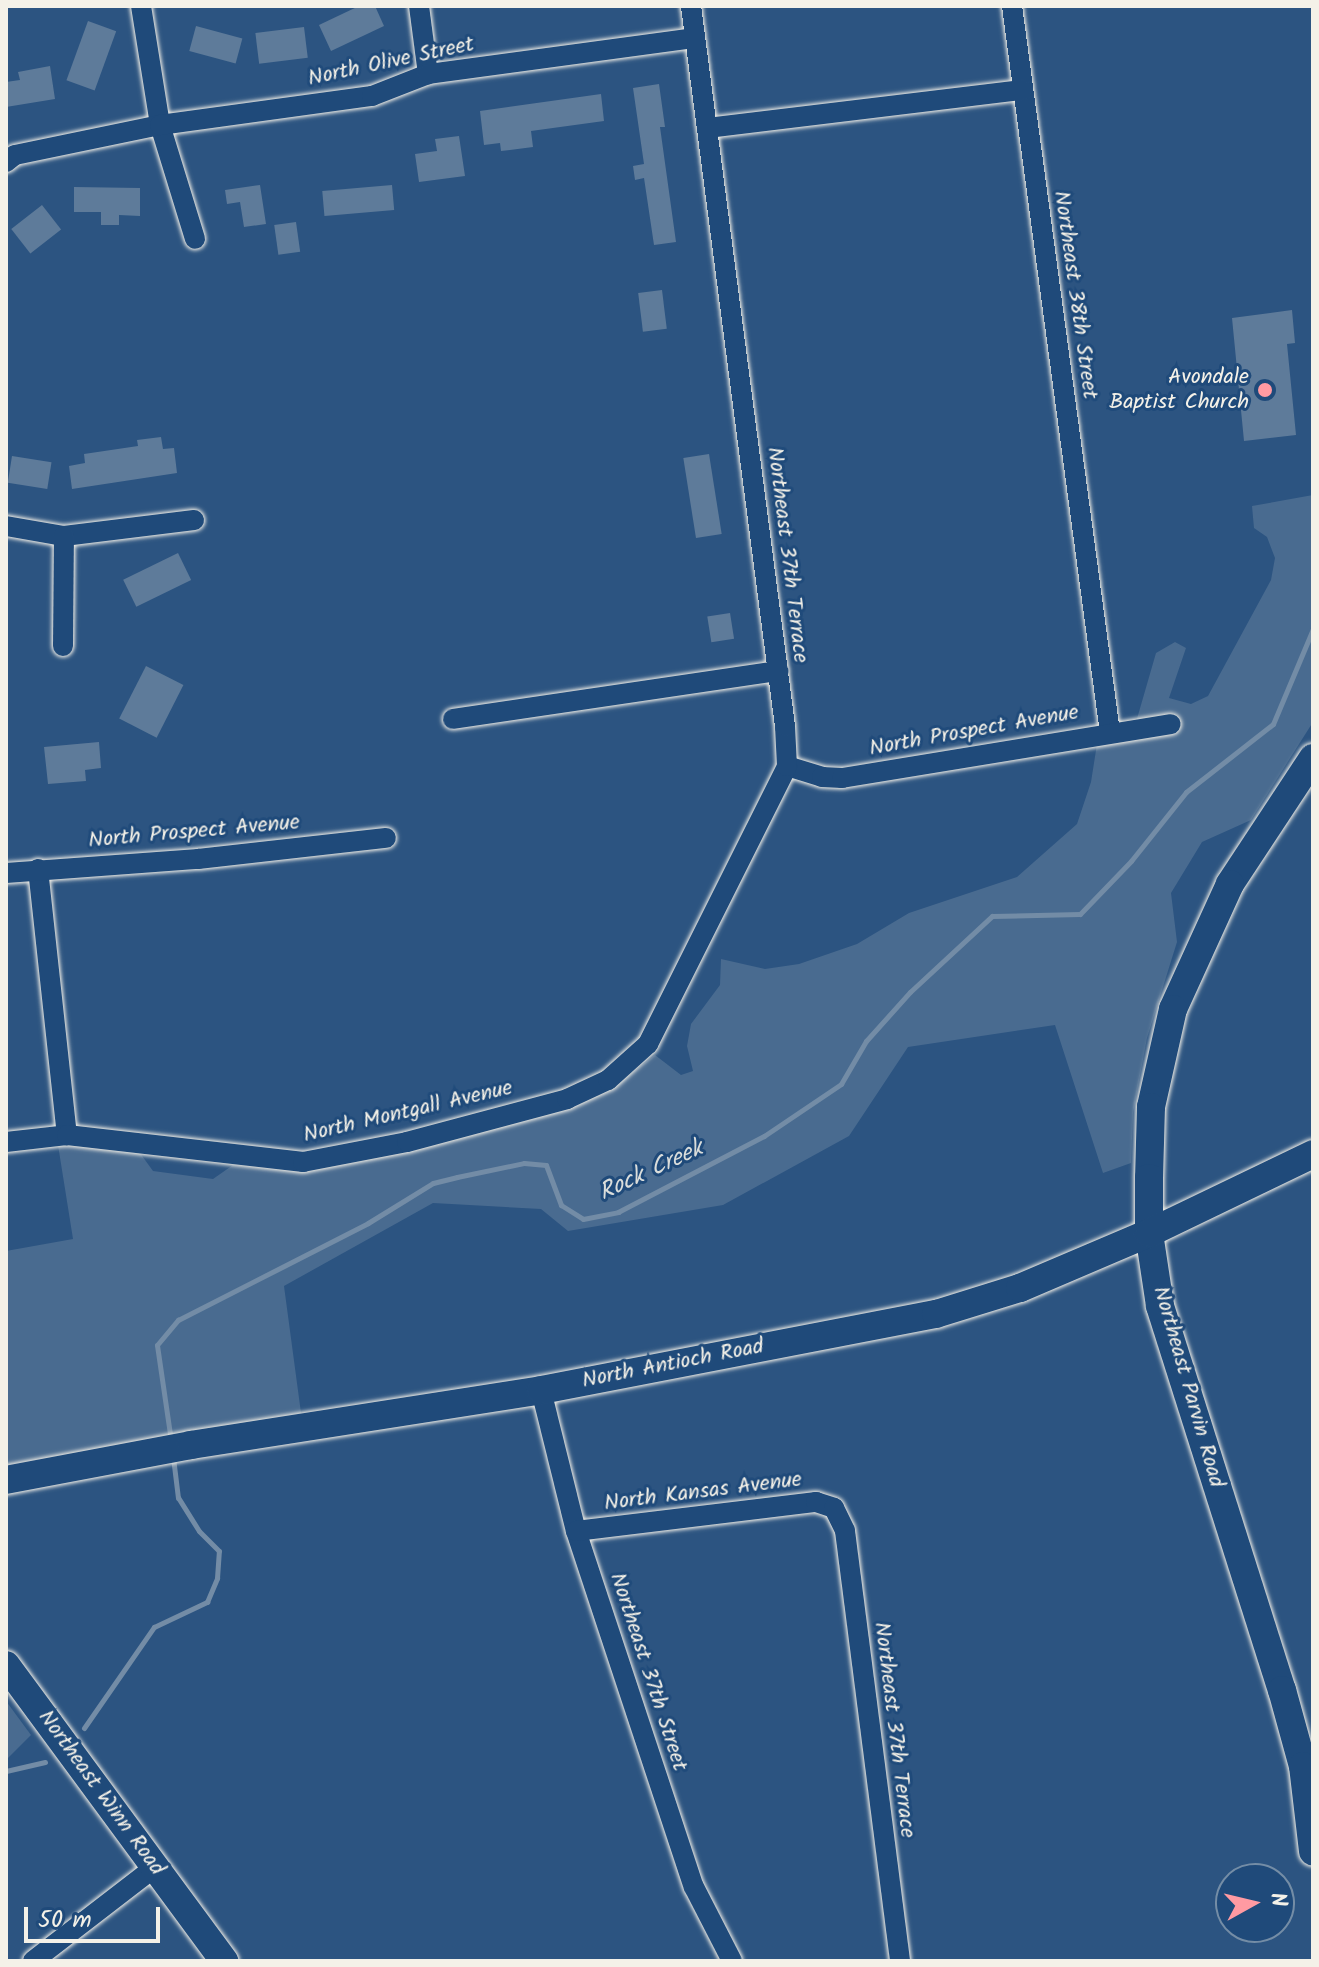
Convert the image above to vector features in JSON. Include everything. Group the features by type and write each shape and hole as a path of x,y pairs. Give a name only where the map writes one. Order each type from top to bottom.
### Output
{"street":[{"path":"141,6 160,125 195,239"},
{"path":"419,6 428,74"},
{"name":"Northeast 37th Terrace","path":"691,6 778,671 787,766"},
{"name":"Northeast 38th Street","path":"1012,6 1110,733"},
{"name":"North Olive Street","path":"6,162 15,155 160,125 372,96 428,74 695,38"},
{"path":"707,128 1023,90"},
{"path":"6,526 64,536 194,520"},
{"path":"63,646 64,536"},
{"path":"453,719 778,671"},
{"name":"North Prospect Avenue","path":"787,766 822,777 842,778 1171,724"},
{"name":"Northeast Parvin Road","path":"1313,758 1230,884 1173,1009 1151,1107 1149,1233 1160,1306 1297,1744 1313,1851"},
{"name":"North Montgall Avenue","path":"6,1142 67,1135 303,1162 407,1142 567,1099 622,1069 648,1044 787,766"},
{"name":"North Prospect Avenue","path":"6,873 198,859 386,838"},
{"path":"38,869 67,1135"},
{"name":"North Antioch Road","path":"6,1480 191,1445 541,1390 936,1314 1020,1288 1149,1233 1313,1154"},
{"name":"Northeast 37th Street","path":"541,1390 576,1531 694,1887 732,1961"},
{"name":"North Kansas Avenue","path":"576,1531 816,1502 834,1508"},
{"name":"Northeast 37th Terrace","path":"834,1508 845,1531 900,1961"},
{"name":"Northeast Winn Road","path":"6,1665 224,1961"},
{"path":"33,1961 155,1867"}],"shaded area":[{"path":"1313,495 1313,722 1251,820 1202,842 1171,893 1177,942 1147,1038 1133,1113 1131,1163 1103,1173 1055,1025 908,1047 849,1136 723,1205 568,1231 541,1209 433,1203 284,1286 301,1413 6,1465 6,1251 73,1239 58,1145 78,1143 140,1153 153,1171 213,1179 233,1165 301,1170 613,1088 655,1055 681,1075 693,1071 687,1046 691,1024 720,985 721,959 765,969 799,964 857,944 909,913 1017,877 1077,824 1091,782 1097,744 1132,736 1156,653 1175,642 1186,648 1169,698 1191,704 1208,696 1271,580 1275,558 1267,537 1254,528 1252,506"},
{"path":"6,1701 31,1735 6,1760"}],"building":[{"path":"359,6 375,6 384,26 331,51 319,25"},
{"path":"88,21 116,31 95,90 66,80"},
{"path":"196,26 242,38 236,64 189,51"},
{"path":"304,27 308,58 259,64 255,33"},
{"path":"50,66 55,99 6,107 6,82 20,80 18,72"},
{"path":"659,84 665,127 660,127 676,242 654,245 644,178 635,180 633,166 644,164 633,88"},
{"path":"601,94 604,121 531,131 533,147 501,151 500,143 484,145 480,111"},
{"path":"459,136 465,176 419,182 415,154 437,151 435,139"},
{"path":"260,185 266,224 244,227 240,202 227,204 225,190"},
{"path":"392,185 394,210 324,216 322,191"},
{"path":"74,187 140,188 140,216 119,215 119,225 101,225 101,212 74,212"},
{"path":"42,205 61,229 30,253 11,229"},
{"path":"296,222 300,252 278,255 274,225"},
{"path":"662,290 667,329 643,332 638,293"},
{"name":"Avondale Baptist Church","path":"1292,310 1295,343 1287,344 1296,435 1244,441 1232,318"},
{"path":"161,437 163,449 174,448 177,473 72,489 69,466 85,463 84,454 138,446 137,440"},
{"path":"709,454 722,534 696,538 683,458"},
{"path":"12,456 52,462 47,489 8,483"},
{"path":"178,553 191,580 136,607 123,580"},
{"path":"730,613 734,639 711,642 707,617"},
{"path":"146,666 183,685 157,738 119,719"},
{"path":"99,742 101,768 85,770 86,781 48,784 44,747"}],"waterway":[{"name":"Rock Creek","path":"171,1441 157,1345 178,1320 368,1223 433,1183 524,1163 546,1165 561,1205 583,1219 618,1212 764,1136 841,1084 866,1041 910,992 992,916 1080,914 1131,861 1186,792 1273,724 1313,629"},
{"name":"Rock Creek","path":"84,1728 154,1627 207,1602 217,1578 219,1551 199,1531 178,1498 173,1459"},
{"name":"Rock Creek","path":"6,1771 45,1762"}],"place":[{"name":"Avondale Baptist Church","path":"1265,390"}]}
